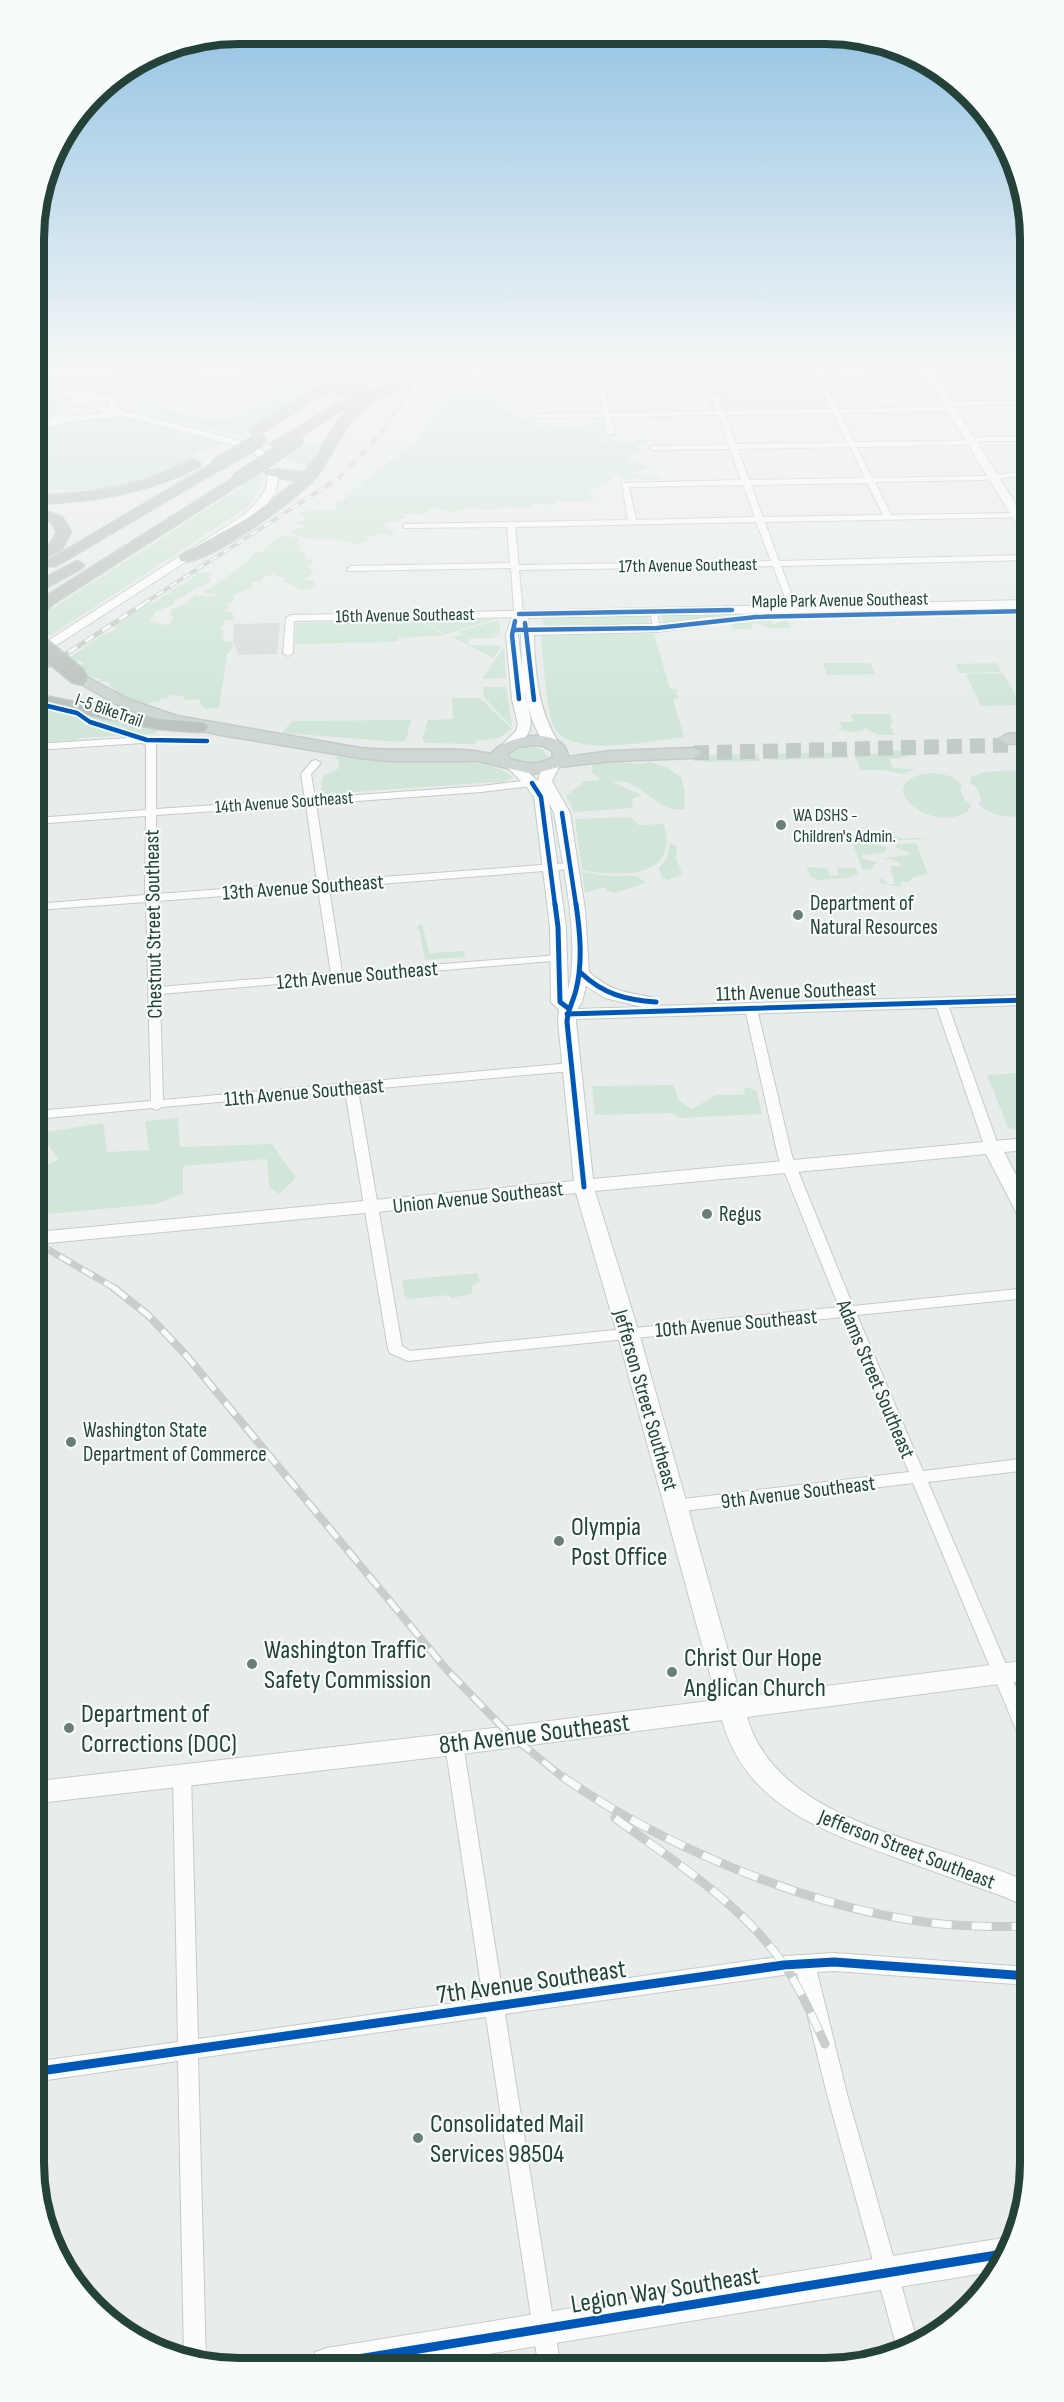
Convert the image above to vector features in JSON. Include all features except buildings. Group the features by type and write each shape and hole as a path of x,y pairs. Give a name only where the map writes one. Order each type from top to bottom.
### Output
{"highway":[{"path":"44,490 91,492 155,480"},
{"path":"44,499 91,496 125,490 156,480"},
{"path":"44,567 200,480"},
{"path":"44,583 204,480"},
{"path":"44,606 207,480"},
{"path":"186,558 226,538 295,490 305,480"},
{"path":"44,515 61,523 64,532 57,546 44,554"},
{"path":"44,648 83,680"},
{"path":"44,701 158,724 199,727"}],"main road":[{"path":"83,680 127,706 164,718 199,727 275,739 370,754 479,756 509,764 539,768 598,754 693,750 598,754 534,741 466,749 413,749 275,739"},
{"path":"509,744 500,752 509,764"},
{"path":"554,746 561,756 554,763"}],"street":[{"path":"44,649 186,558 261,506 273,486 273,480"},
{"path":"746,480 776,563 797,612"},
{"path":"632,522 625,485 865,480"},
{"path":"869,480 888,517"},
{"path":"994,480 1020,514"},
{"path":"408,526 1020,515"},
{"path":"509,744 523,732 525,725 519,699 520,631 511,525"},
{"name":"17th Avenue Southeast","path":"351,569 514,566 525,569 1020,558"},
{"name":"Maple Park Avenue Southeast","path":"520,631 657,628 797,612 1020,604"},
{"name":"Maple Park Avenue Southeast","path":"519,614 1020,611"},
{"path":"653,612 657,628"},
{"name":"16th Avenue Southeast","path":"288,652 290,618 519,614"},
{"path":"520,631 536,718 544,737 554,746"},
{"name":"Chestnut Street Southeast","path":"44,746 143,740 151,743 151,898 157,1106"},
{"path":"316,763 306,774 337,976"},
{"name":"Jefferson Street Southeast","path":"554,763 545,781 562,813 576,910 581,973 573,1002 567,1011"},
{"name":"Jefferson Street Southeast","path":"509,764 532,783 541,797 559,958 560,1002 567,1011 584,1187 628,1333 741,1737 755,1763 775,1785 813,1814 837,1826 1020,1891"},
{"name":"14th Avenue Southeast","path":"44,820 532,783"},
{"name":"13th Avenue Southeast","path":"44,906 569,866"},
{"name":"12th Avenue Southeast","path":"154,991 559,958"},
{"path":"581,973 595,987 615,997 639,1002 666,1003"},
{"name":"11th Avenue Southeast","path":"567,1011 666,1003 1020,992"},
{"name":"11th Avenue Southeast","path":"567,1011 751,1009 1020,1000"},
{"path":"941,1002 992,1148 1020,1201"},
{"name":"Adams Street Southeast","path":"751,1009 789,1167 847,1312 1020,1717"},
{"name":"11th Avenue Southeast","path":"44,1114 157,1106 572,1066"},
{"path":"351,1087 373,1208"},
{"name":"Union Avenue Southeast","path":"44,1237 373,1208 1020,1145"},
{"name":"10th Avenue Southeast","path":"373,1208 395,1349 408,1356 1020,1294"},
{"name":"9th Avenue Southeast","path":"675,1506 1020,1465"},
{"name":"8th Avenue Southeast","path":"44,1791 732,1710 1020,1671"},
{"path":"454,1744 548,2358"},
{"path":"182,1774 195,2353"},
{"name":"7th Avenue Southeast","path":"44,2070 805,1964 854,1963 1020,1975"},
{"path":"805,1964 837,2094 906,2341"},
{"name":"Legion Way Southeast","path":"364,2358 997,2255"}],"shaded area":[{"path":"280,623 277,654 239,655 233,642 234,624"}],"green space":[{"path":"44,480 147,480 87,490 44,488"},
{"path":"252,480 260,480 261,486 248,507 50,636 44,631 44,621 48,611"},
{"path":"364,480 610,480 606,483 603,481 598,488 588,488 589,491 586,494 593,494 594,499 585,502 557,501 551,505 537,503 528,508 504,507 493,510 472,507 451,513 435,507 422,515 400,513 398,514 405,516 399,521 383,523 387,529 395,532 394,535 379,534 366,538 368,541 359,544 338,540 308,539 289,532 305,526 291,523 306,519 297,512 338,509 333,503 347,498 345,495 354,492 353,487 361,487 360,484"},
{"path":"282,535 300,538 296,543 303,545 298,550 305,554 306,557 303,559 314,560 311,562 314,563 307,565 314,572 303,580 314,581 316,586 302,590 273,574 263,577 260,580 263,582 252,582 252,587 234,595 234,599 227,605 229,608 224,611 235,613 231,615 234,616 233,620 225,620 224,625 220,627 224,634 221,637 225,641 231,641 233,647 227,655 219,707 206,709 200,703 200,699 185,700 183,696 170,695 167,699 160,697 161,701 148,703 147,706 111,694 117,690 110,686 111,683 80,675 78,666 84,663 73,662 69,658 101,636 115,630 115,623 124,620 136,608 158,601 197,573 212,573 208,577 211,578 210,582 180,597 173,602 175,604 155,612 149,622 164,625 171,623 173,617 169,614 172,612 171,609 184,605 195,595 217,597 215,594 204,593 204,591 232,574 255,553 264,551"},
{"path":"781,611 782,614 723,617 672,624 663,623 661,616 664,614"},
{"path":"638,614 647,616 650,620 642,626 544,628 542,616"},
{"path":"495,619 447,634 421,621"},
{"path":"766,619 774,624 787,620 790,628 768,628 755,623 750,629 733,629 731,623 740,620"},
{"path":"417,620 446,635 398,638 398,641 391,642 295,644 296,623"},
{"path":"498,620 501,634 489,635 501,637 468,639 469,645 502,646 493,658 451,636 464,636 458,632"},
{"path":"654,634 670,689 677,689 675,693 679,698 673,699 684,737 611,746 573,742 560,734 552,722 550,712 541,636"},
{"path":"504,647 506,678 482,679"},
{"path":"823,663 870,663 875,674 827,675"},
{"path":"996,663 1001,670 999,672 960,673 956,664"},
{"path":"1003,673 1020,705 981,706 966,674"},
{"path":"483,687 506,687 512,727 484,697"},
{"path":"452,698 480,698 512,729 499,738 476,741 476,744 425,743 422,739 428,720 453,719"},
{"path":"44,708 159,727 154,734 80,738 65,746 44,747"},
{"path":"890,714 893,723 890,724 894,735 877,735 864,727 863,731 852,732 837,729 842,727 840,722 854,720 850,716"},
{"path":"411,720 406,740 400,742 282,733 292,721"},
{"path":"530,746 542,749 548,757 529,764 510,758 509,755 513,750"},
{"path":"905,750 908,757 889,759 893,768 914,769 904,774 884,770 860,770 853,752 883,754 884,751"},
{"path":"846,752 849,758 770,760 768,754"},
{"path":"758,754 760,761 703,762 702,758 706,758 706,755"},
{"path":"338,756 475,763 490,766 513,777 503,783 326,794 322,792 321,780 325,775 339,768 336,758"},
{"path":"597,760 643,764 649,762 666,767 681,777 685,793 684,809 665,806 632,784 613,782 641,795 633,799 632,808 574,812 566,796 585,781 601,780 592,772 590,762"},
{"path":"1006,770 1020,771 1020,817 988,812 979,804 981,799 977,788 970,783 971,777 981,773"},
{"path":"933,773 949,776 962,786 960,790 965,800 971,805 968,811 951,817 941,817 932,816 914,807 903,792 906,783 918,775"},
{"path":"628,817 634,819 638,825 664,824 667,842 663,856 655,865 642,871 612,874 582,870 575,819"},
{"path":"892,835 901,838 926,839 875,841 873,843 887,848 884,853 862,855 863,859 877,862 871,870 862,869 850,836"},
{"path":"670,842 677,847 676,858 682,873 667,880 662,877 659,868 667,858"},
{"path":"916,843 928,874 914,877 909,882 900,882 902,887 880,883 879,877 888,884 895,884 890,866 904,866 891,859 885,860 886,858 912,854 895,847 897,844"},
{"path":"806,868 827,868 830,876 839,875 837,868 856,868 858,873 849,878 817,880 811,877"},
{"path":"582,872 609,876 637,876 646,883 615,893 606,890 605,887 585,893"},
{"path":"422,923 429,953 464,951 465,957 425,960 419,930 416,928"},
{"path":"1020,1073 1020,1130 1008,1128 987,1075"},
{"path":"674,1085 679,1101 692,1109 716,1095 743,1095 745,1087 756,1090 762,1114 680,1118 672,1113 595,1115 592,1086"},
{"path":"178,1118 180,1147 272,1144 296,1178 279,1194 269,1186 267,1159 183,1166 183,1194 156,1204 44,1214 44,1166 59,1160 44,1140 44,1132 103,1123 107,1152 149,1150 145,1121"},
{"path":"477,1273 480,1281 472,1286 472,1294 451,1298 450,1295 409,1299 405,1296 402,1280"}],"tunnel":[{"path":"694,753 1010,745"}],"railway":[{"path":"143,604 336,480"},
{"path":"44,668 145,603"},
{"path":"44,1247 116,1289"},
{"path":"114,1288 148,1315 185,1354 447,1670 508,1733 565,1779"},
{"path":"563,1777 602,1802 689,1849 736,1869 833,1903 925,1922 951,1925 1020,1926"},
{"path":"615,1818 706,1885 749,1923 791,1975 825,2044"}],"cycle path":[{"path":"519,614 732,610"},
{"path":"513,630 657,628 756,617 1020,611"},
{"path":"515,621 512,635 519,699"},
{"path":"525,623 534,700"},
{"name":"I-5 BikeTrail","path":"44,705 77,713 90,722 147,740 207,741"},
{"path":"532,783 541,797 558,927 560,1002 568,1008"},
{"path":"562,813 574,885 580,944 580,971 576,993 568,1008 567,1022 584,1187"},
{"path":"581,973 589,981 615,996 656,1002"},
{"path":"567,1014 1020,1000"},
{"path":"44,2070 784,1965 834,1962 1020,1975"},
{"path":"364,2358 997,2255"}],"place":[{"name":"WA DSHS - Children's Admin.","path":"781,825"},
{"name":"Department of Natural Resources","path":"798,915"},
{"name":"Regus","path":"707,1214"},
{"name":"Washington State Department of Commerce","path":"71,1442"},
{"name":"Olympia Post Office","path":"559,1541"},
{"name":"Washington Traffic Safety Commission","path":"252,1664"},
{"name":"Christ Our Hope Anglican Church","path":"672,1672"},
{"name":"Department of Corrections (DOC)","path":"69,1728"},
{"name":"Consolidated Mail Services 98504","path":"418,2138"}]}
